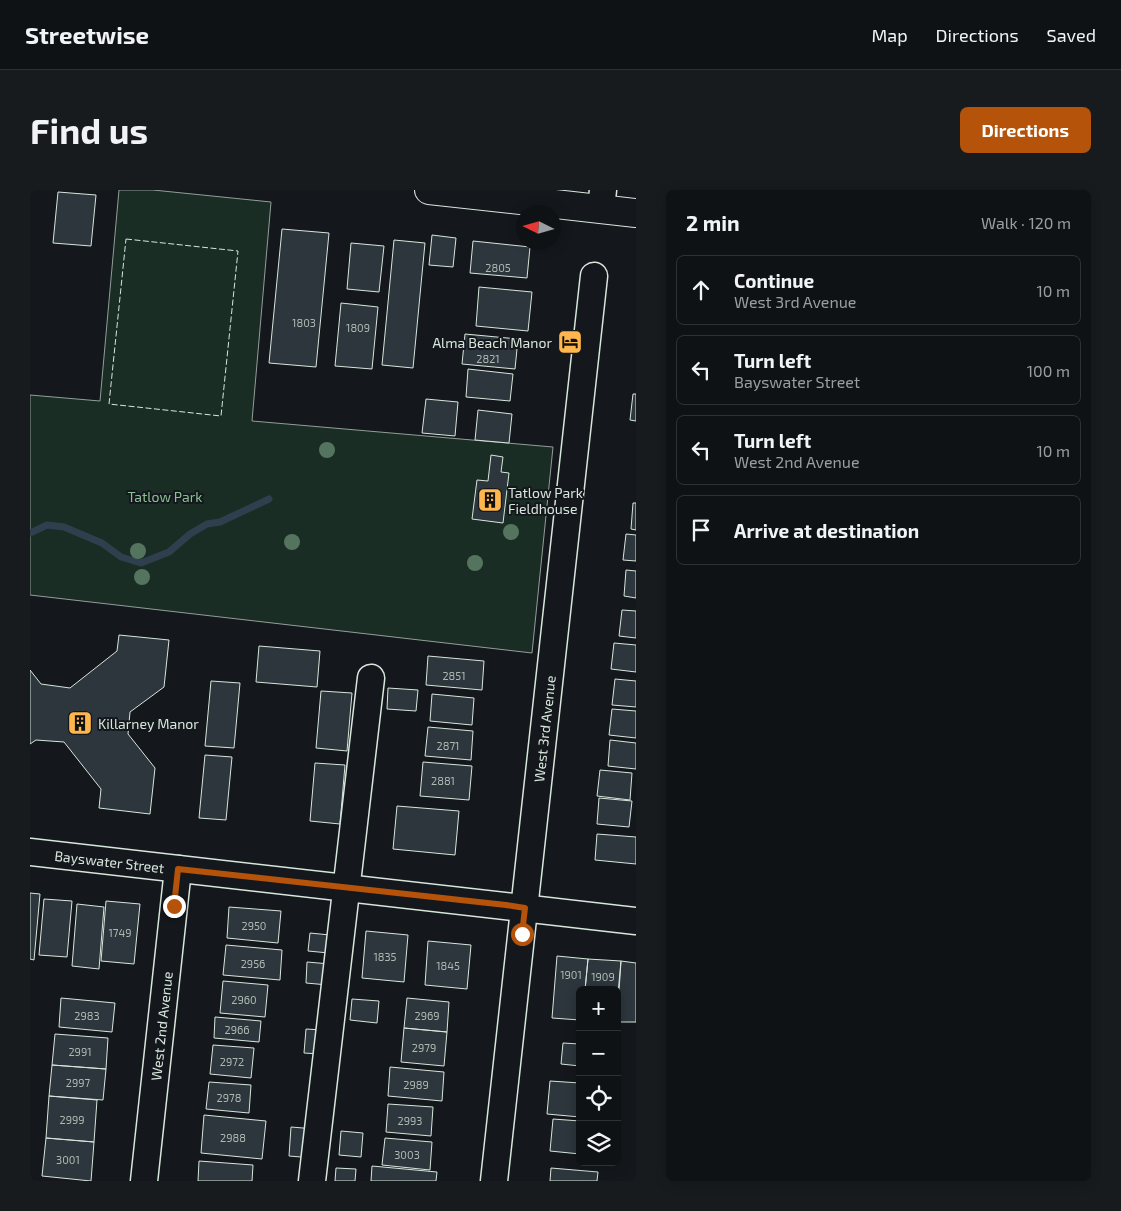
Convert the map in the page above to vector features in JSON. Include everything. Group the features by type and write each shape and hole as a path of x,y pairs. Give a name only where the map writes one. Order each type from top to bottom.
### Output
{"main road":[{"path":"429,190 602,200 636,213"}],"street":[{"name":"West 3rd Avenue","path":"494,1181 594,276"},
{"path":"312,1181 371,678"},
{"name":"Bayswater Street","path":"30,852 636,921"},
{"name":"West 2nd Avenue","path":"144,1181 178,869"}],"green space":[{"name":"Tatlow Park","path":"119,190 153,190 271,202 252,421 553,447 532,653 30,595 30,395 100,401"}],"building":[{"path":"58,192 96,195 91,246 53,243"},
{"path":"282,229 329,233 316,367 269,363"},
{"path":"432,235 456,238 453,267 429,265"},
{"path":"394,240 425,243 413,368 382,365"},
{"path":"473,241 516,246 516,250 530,250 527,278 470,273"},
{"path":"351,243 384,246 379,292 347,289"},
{"path":"479,287 532,292 528,331 476,326"},
{"path":"341,303 378,307 372,369 335,366"},
{"path":"465,334 518,339 515,369 462,364"},
{"path":"468,369 513,374 510,401 466,397"},
{"path":"633,394 636,394 636,421 630,420"},
{"path":"426,399 458,402 455,436 422,433"},
{"path":"478,410 512,414 509,443 475,440"},
{"name":"Tatlow Park Fieldhouse","path":"491,455 503,457 501,472 509,473 503,523 472,519 477,480 488,481"},
{"path":"633,503 636,503 636,530 631,529"},
{"path":"626,534 636,535 636,561 623,560"},
{"path":"626,570 636,571 636,598 624,596"},
{"path":"622,610 636,611 636,638 619,636"},
{"name":"Killarney Manor","path":"119,635 169,640 164,687 130,712 128,734 155,768 150,814 99,808 101,789 64,742 36,740 30,744 30,670 41,684 70,688 117,651"},
{"path":"614,643 636,645 636,672 611,669"},
{"path":"259,646 320,651 317,687 256,682"},
{"path":"428,656 484,661 482,690 426,685"},
{"path":"615,679 636,681 636,707 612,705"},
{"path":"211,681 240,683 234,748 205,746"},
{"path":"388,688 418,690 416,711 387,709"},
{"path":"321,691 352,693 347,751 316,748"},
{"path":"432,694 474,698 472,725 430,721"},
{"path":"612,709 636,711 636,738 609,735"},
{"path":"428,727 473,731 471,760 425,756"},
{"path":"610,740 636,743 636,769 608,766"},
{"path":"205,755 232,757 226,820 199,818"},
{"path":"423,762 472,766 469,800 420,796"},
{"path":"315,763 345,765 340,824 310,821"},
{"path":"600,770 632,773 630,800 597,796"},
{"path":"599,798 632,801 629,827 597,824"},
{"path":"397,806 459,811 455,855 393,849"},
{"path":"597,834 636,837 636,864 595,860"},
{"path":"30,893 40,894 34,960 30,959"},
{"path":"44,899 72,901 67,957 39,955"},
{"path":"106,901 140,904 134,964 101,961"},
{"path":"77,904 104,907 99,969 72,966"},
{"path":"229,907 281,911 278,943 227,938"},
{"path":"366,931 408,935 404,982 362,978"},
{"path":"310,933 330,935 329,953 308,951"},
{"path":"428,941 471,945 467,989 425,985"},
{"path":"226,945 282,950 280,980 223,975"},
{"path":"557,956 588,959 585,986 576,986 576,1020 552,1018"},
{"path":"588,959 621,961 619,986 585,986"},
{"path":"621,961 636,963 636,1022 621,1022 621,986 619,986"},
{"path":"307,962 330,964 328,985 306,983"},
{"path":"223,981 268,985 265,1017 220,1013"},
{"path":"61,998 115,1003 112,1032 59,1027"},
{"path":"407,998 449,1002 447,1032 404,1028"},
{"path":"352,999 379,1001 377,1023 350,1020"},
{"path":"215,1017 261,1021 259,1042 214,1038"},
{"path":"404,1028 447,1032 444,1066 401,1062"},
{"path":"306,1029 322,1030 320,1054 304,1053"},
{"path":"55,1034 108,1038 106,1069 52,1065"},
{"path":"563,1043 576,1044 576,1066 561,1064"},
{"path":"213,1045 254,1048 251,1078 210,1074"},
{"path":"52,1065 106,1069 103,1100 49,1096"},
{"path":"390,1067 444,1072 442,1101 388,1096"},
{"path":"550,1081 576,1083 576,1117 547,1114"},
{"path":"209,1082 251,1085 249,1113 206,1109"},
{"path":"49,1096 97,1100 94,1142 46,1138"},
{"path":"388,1104 433,1107 431,1136 386,1132"},
{"path":"204,1115 266,1121 262,1159 201,1153"},
{"path":"553,1119 576,1121 576,1154 550,1151"},
{"path":"291,1127 315,1129 313,1158 289,1156"},
{"path":"341,1131 363,1133 361,1157 339,1155"},
{"path":"46,1138 94,1142 91,1181 42,1176"},
{"path":"385,1138 432,1142 430,1170 382,1165"},
{"path":"199,1161 253,1165 252,1181 198,1181"},
{"path":"372,1166 437,1172 436,1181 371,1181"},
{"path":"336,1168 356,1169 355,1181 335,1181"},
{"path":"551,1168 598,1172 597,1181 550,1181"}],"waterway":[{"path":"30,533 47,525 64,527 102,543 121,557 141,563 169,552 190,534 207,524 220,522 269,499"}],"fence":[{"path":"126,239 238,251 221,416 109,404 126,239"}],"place":[{"name":"Alma Beach Manor","path":"570,342"},
{"name":"Tatlow Park Fieldhouse","path":"490,500"},
{"name":"Killarney Manor","path":"80,723"}],"route":[{"path":"174,906 178,869 525,908 522,934"}]}
